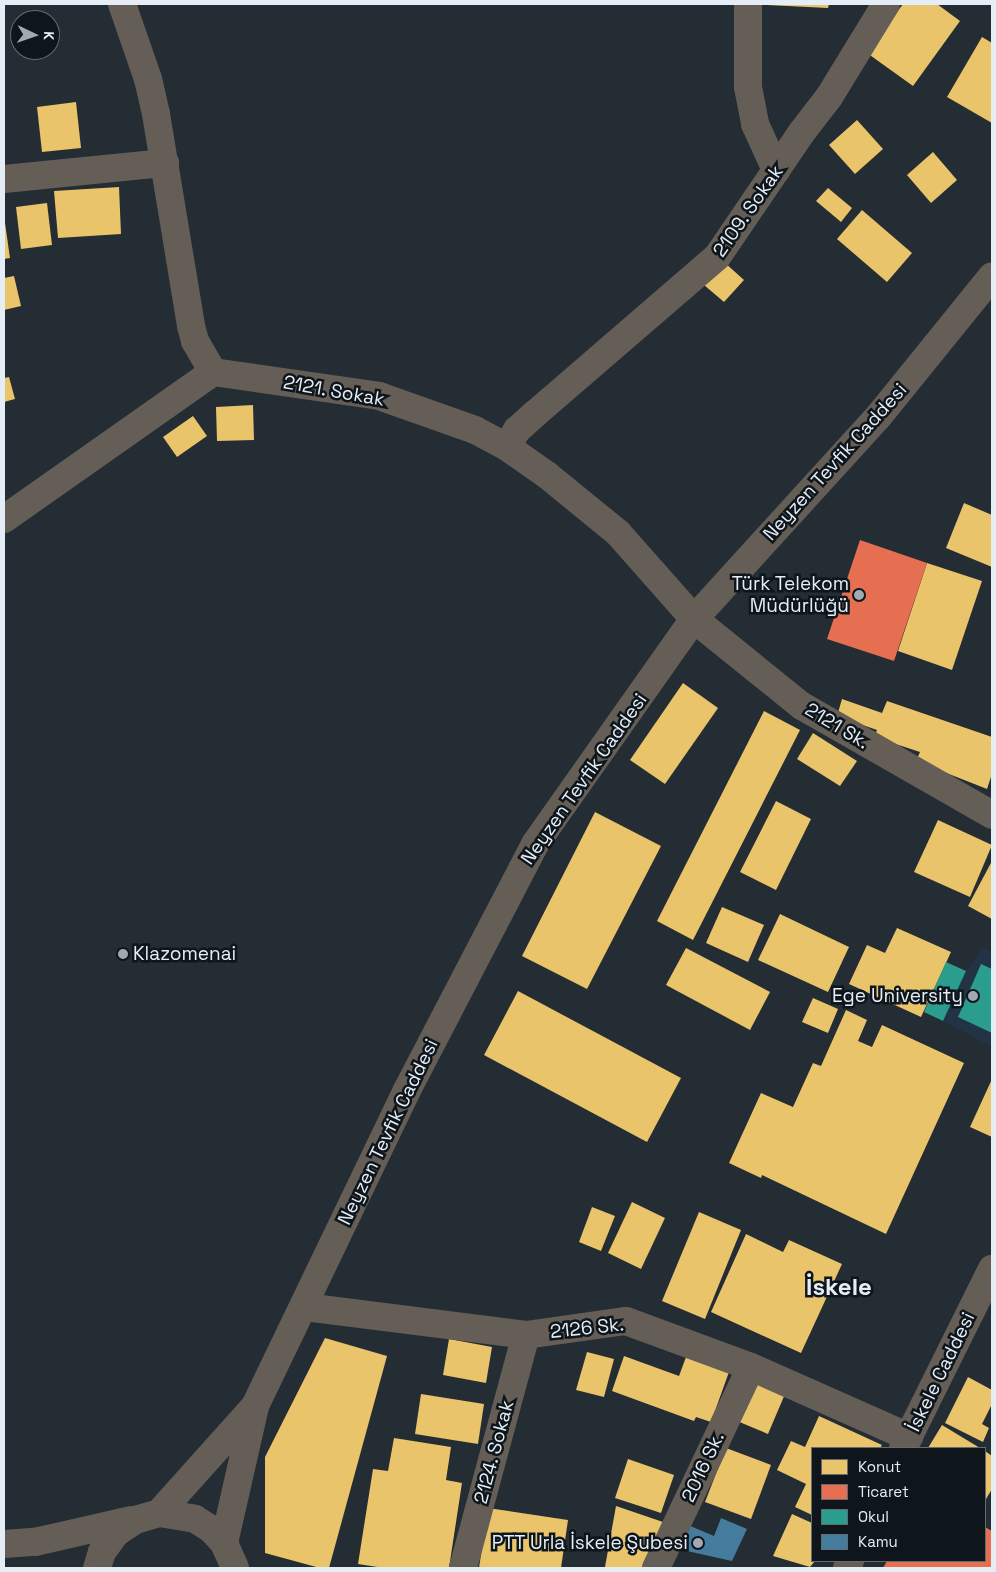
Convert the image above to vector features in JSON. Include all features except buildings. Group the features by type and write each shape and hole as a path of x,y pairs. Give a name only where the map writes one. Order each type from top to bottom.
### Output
{"street":[{"path":"4,519 213,372 195,341 191,326 165,162 148,79 122,4"},
{"path":"748,4 748,88 755,124 776,170"},
{"name":"2109. Sokak","path":"507,447 517,430 717,256 776,170 830,97 886,4"},
{"path":"4,179 165,162"},
{"name":"Neyzen Tevfik Caddesi","path":"255,1406 305,1307 406,1092 535,844 694,619 878,417 992,276"},
{"name":"2121. Sokak","path":"213,372 379,396 475,430 507,447 548,475 618,533 694,619"},
{"name":"2121 Sk.","path":"694,619 802,706 992,815"},
{"name":"İskele Caddesi","path":"906,1442 992,1269"},
{"name":"2126 Sk.","path":"305,1307 526,1335 626,1321 751,1366 906,1442"},
{"name":"2124. Sokak","path":"463,1568 526,1335"},
{"name":"2016 Sk.","path":"656,1568 751,1366"},
{"path":"97,1568 102,1552 116,1533 147,1516 255,1406"},
{"path":"224,1542 255,1406"},
{"path":"4,1544 35,1542 147,1516 196,1519 212,1529 224,1542 235,1568"}],"shaded area":[{"name":"Ege University","path":"982,947 992,952 992,1047 943,1021 966,971"}],"place":[{"name":"Türk Telekom Müdürlüğü","path":"859,595"},
{"name":"Klazomenai","path":"123,954"},
{"name":"Ege University","path":"973,996"},
{"name":"PTT Urla İskele Şubesi","path":"698,1543"}],"district":[{"name":"İskele","path":"839,1287"}]}
